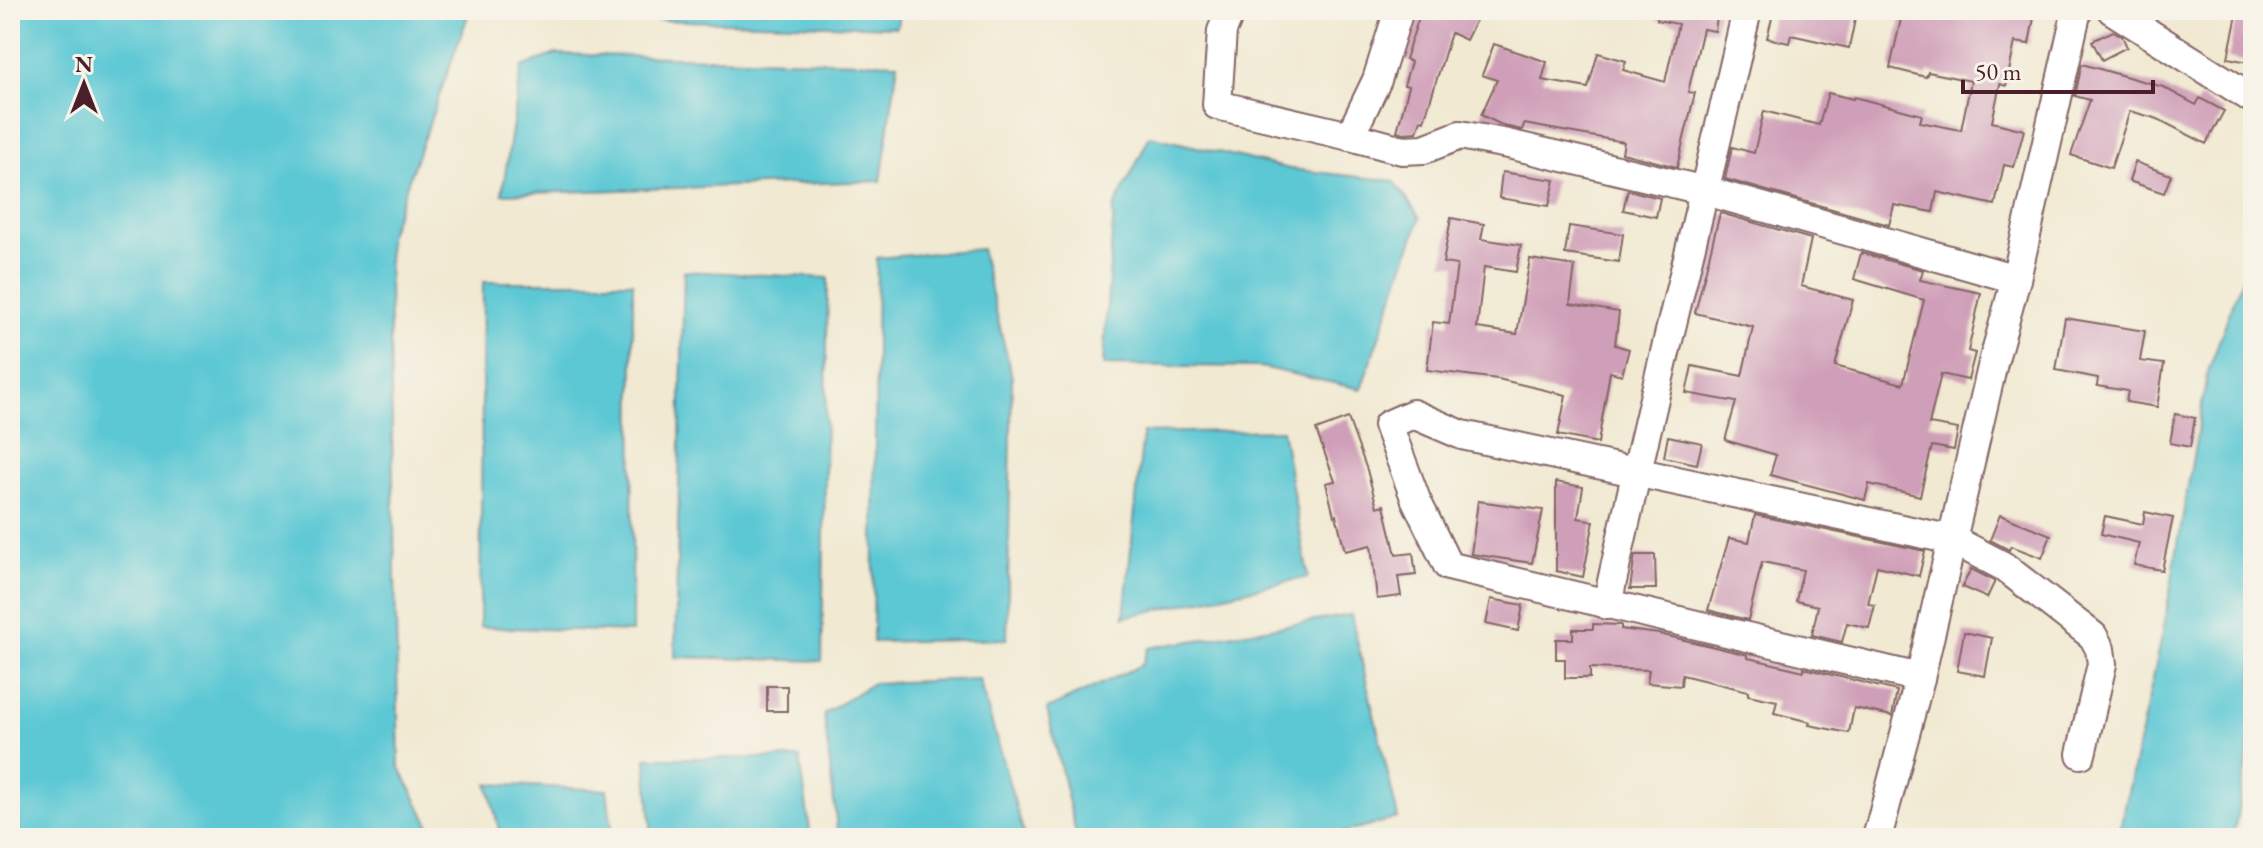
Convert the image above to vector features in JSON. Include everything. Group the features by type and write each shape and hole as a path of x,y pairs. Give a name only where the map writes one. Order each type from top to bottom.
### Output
{"street":[{"path":"1231,10 1222,31 1217,105 1402,150 1424,149 1460,135 1706,191 2016,279"},
{"path":"1350,136 1377,80 1399,10"},
{"path":"1607,605 1635,471 1706,191 1747,10"},
{"path":"1877,838 1920,678 2077,10"},
{"path":"2112,10 2253,99"},
{"path":"1920,678 1448,566 1416,500 1388,425 1413,414 1462,435 1953,540 2003,566 2093,636 2100,649 2102,664 2081,754"}],"water":[{"path":"10,10 470,10 388,237 399,766 436,838 20,838 10,751"},
{"path":"580,10 899,10 897,27 579,18"},
{"path":"556,54 898,63 881,181 502,194 522,67"},
{"path":"1150,136 1290,169 1394,181 1420,218 1361,389 1261,367 1103,365 1114,208"},
{"path":"2253,247 2253,725 2233,838 2118,838 2163,632 2207,375"},
{"path":"981,249 1012,378 1007,639 873,642 877,258"},
{"path":"684,271 828,278 822,661 675,657"},
{"path":"483,282 633,282 632,632 480,627"},
{"path":"1282,430 1308,577 1124,617 1143,433"},
{"path":"1351,615 1398,818 1321,838 1077,838 1047,709 1142,665 1149,648"},
{"path":"979,679 1025,838 838,838 824,714 873,683"},
{"path":"646,758 800,758 811,838 652,838"},
{"path":"488,784 607,790 613,838 501,838"}],"building":[{"path":"1416,10 1481,10 1466,40 1451,33 1424,121 1421,120 1417,132 1404,133 1397,131 1409,86 1404,85 1411,62 1405,59 1419,17 1415,15"},
{"path":"1658,10 1718,10 1715,31 1703,29 1688,92 1695,93 1677,167 1622,153 1624,142 1524,124 1522,130 1504,126 1481,115 1497,80 1482,75 1494,44 1547,62 1542,80 1588,88 1598,53 1626,61 1623,70 1665,82 1678,24 1657,20"},
{"path":"1774,10 1857,10 1849,48 1791,35 1789,43 1767,38"},
{"path":"1903,10 2035,12 2029,44 2015,42 2006,86 2000,84 1992,122 2024,130 2014,167 2004,165 1995,205 1937,192 1933,212 1894,205 1889,225 1725,179 1732,147 1754,153 1764,111 1819,125 1828,93 1922,115 1920,122 1961,130 1971,81 1928,72 1926,77 1890,68"},
{"path":"2238,10 2253,10 2253,63 2228,58"},
{"path":"2113,31 2122,36 2127,47 2102,60 2092,41"},
{"path":"2082,64 2163,87 2196,105 2200,98 2224,111 2206,144 2158,119 2130,111 2111,168 2071,155 2090,100 2075,96"},
{"path":"2135,162 2171,175 2164,193 2129,181"},
{"path":"1502,172 1555,180 1549,206 1499,198"},
{"path":"1628,190 1660,198 1656,217 1623,210"},
{"path":"1720,213 1811,239 1801,286 1853,300 1835,366 1903,384 1924,300 1854,279 1861,253 1923,270 1920,280 1981,293 1968,351 1975,353 1968,380 1941,374 1929,424 1958,429 1954,450 1932,446 1920,496 1869,484 1865,500 1770,475 1776,455 1725,440 1736,402 1686,393 1692,366 1742,376 1753,327 1695,313"},
{"path":"1451,218 1484,224 1481,239 1521,245 1516,272 1484,267 1477,328 1517,334 1530,259 1575,266 1570,304 1619,312 1615,345 1629,349 1622,375 1610,372 1598,443 1558,435 1566,395 1498,379 1427,370 1433,322 1449,324 1457,265 1443,263"},
{"path":"1569,226 1623,234 1619,262 1565,254"},
{"path":"2065,318 2145,331 2140,361 2164,364 2157,407 2126,402 2128,391 2097,386 2098,378 2056,370"},
{"path":"2175,414 2195,418 2190,447 2170,443"},
{"path":"1348,418 1377,507 1384,505 1396,555 1413,553 1416,575 1398,577 1401,596 1377,599 1371,545 1345,551 1334,516 1326,483 1335,481 1316,430"},
{"path":"1668,436 1702,443 1697,464 1664,457"},
{"path":"1556,482 1583,487 1578,518 1594,521 1583,577 1556,571"},
{"path":"1478,501 1543,510 1532,563 1471,554"},
{"path":"2145,512 2173,518 2162,570 2134,565 2139,543 2101,534 2105,516 2143,524"},
{"path":"1755,515 1925,551 1919,576 1877,566 1868,604 1875,605 1869,628 1847,623 1842,642 1812,635 1818,606 1796,601 1803,570 1762,562 1748,620 1708,610 1729,538 1749,542"},
{"path":"2000,515 2051,535 2042,558 2011,546 2009,550 1990,540"},
{"path":"1635,555 1655,555 1656,589 1630,589"},
{"path":"1971,569 1995,581 1987,598 1962,587"},
{"path":"1491,599 1523,605 1518,631 1486,624"},
{"path":"1593,624 1621,625 1621,629 1659,634 1748,655 1748,658 1897,691 1892,716 1854,708 1849,733 1809,725 1810,722 1774,713 1777,701 1682,675 1681,686 1647,683 1649,670 1590,668 1590,678 1565,678 1565,659 1556,659 1556,639 1573,639 1573,629 1593,629"},
{"path":"1964,632 1992,638 1985,676 1957,671"},
{"path":"767,686 787,686 787,711 767,711"}]}
